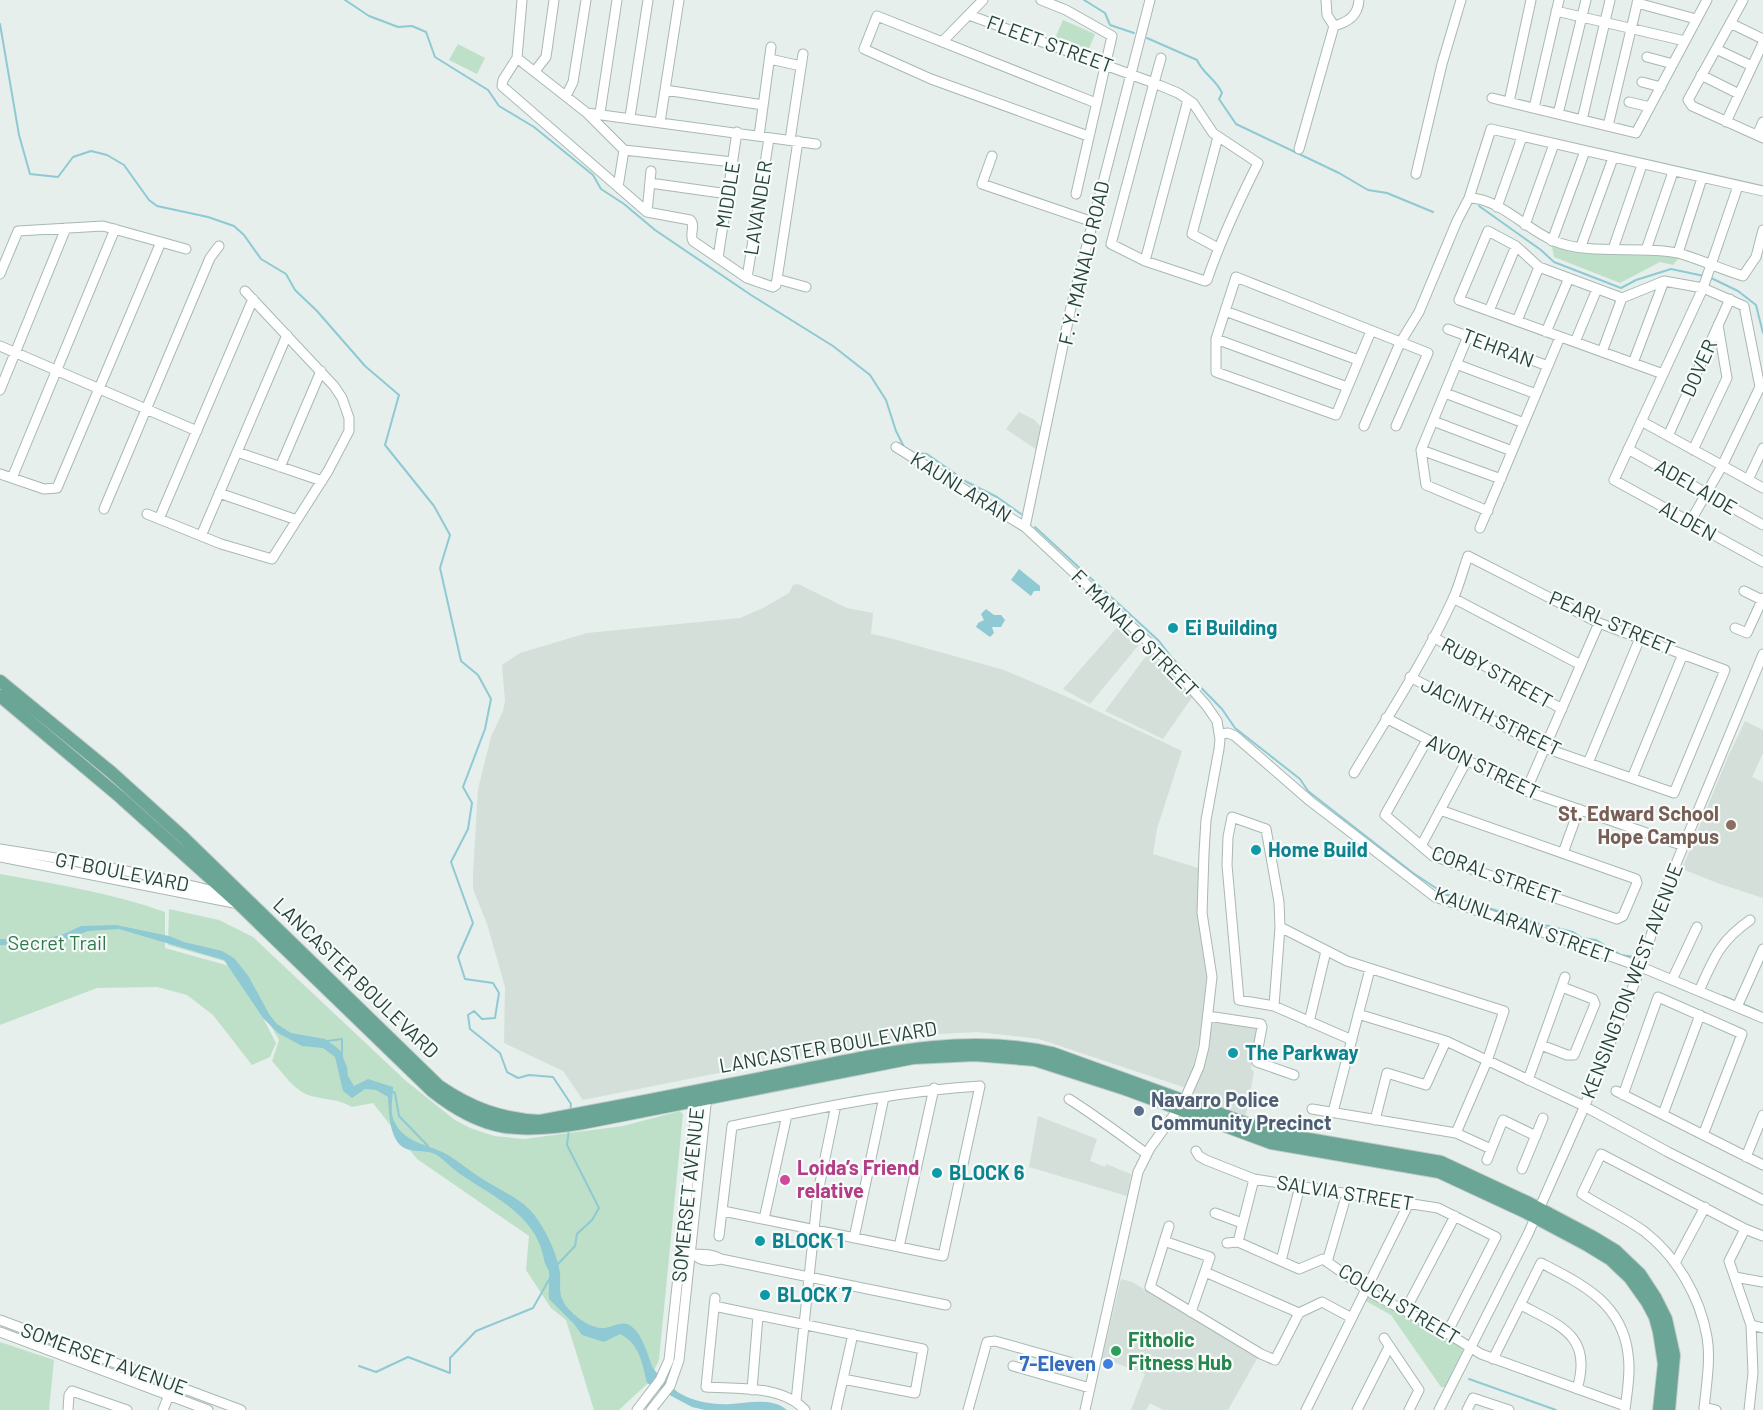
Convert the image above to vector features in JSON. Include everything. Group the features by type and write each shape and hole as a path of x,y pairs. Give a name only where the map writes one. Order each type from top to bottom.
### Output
{"main road":[{"name":"LANCASTER BOULEVARD","path":"0,681 111,772 184,838 403,1064 448,1104 469,1115 492,1124 533,1130 573,1120 913,1058 975,1055 1035,1060 1182,1105 1271,1143 1439,1172 1538,1213 1616,1251 1628,1261 1648,1285 1666,1318 1670,1330 1674,1368 1669,1410"},
{"name":"LANCASTER BOULEVARD","path":"0,696 120,797 228,896 245,901"},
{"name":"LANCASTER BOULEVARD","path":"1538,1213 1610,1259 1640,1290 1654,1317 1662,1342 1664,1364 1659,1410"}],"street":[{"path":"522,0 517,58 503,80 502,86 647,212 690,220 693,224 693,241 747,278 773,287 777,279 803,54"},
{"path":"535,71 546,57 554,0"},
{"path":"566,96 573,82 586,0"},
{"path":"600,113 617,0"},
{"path":"630,117 648,0"},
{"path":"660,122 680,0"},
{"path":"942,42 983,0"},
{"path":"1041,0 1065,10 1112,36 1076,194"},
{"name":"F. Y. MANALO ROAD","path":"1025,527 1071,307 1150,0"},
{"path":"1299,149 1334,26 1327,15 1326,0"},
{"path":"1334,26 1347,23 1358,9 1359,0"},
{"path":"1416,174 1442,64 1461,0"},
{"path":"1509,102 1531,0"},
{"path":"1534,108 1558,0"},
{"path":"1558,114 1586,0"},
{"path":"1582,120 1610,0"},
{"path":"1492,98 1636,133 1707,0"},
{"path":"1743,0 1688,100 1689,103 1726,122 1760,136 1763,122"},
{"path":"1608,126 1637,2 1696,19"},
{"path":"1556,11 1685,41"},
{"name":"FLEET STREET","path":"969,15 1154,82 1188,100"},
{"path":"1088,136 931,79 864,49 877,16 1096,103"},
{"path":"1726,122 1763,41 1730,23"},
{"path":"759,136 771,47"},
{"path":"1716,49 1752,66"},
{"path":"1647,57 1673,64"},
{"path":"517,58 587,113 624,150 733,162"},
{"path":"1145,261 1188,100 1196,107 1209,129 1258,163 1218,248 1207,280 1202,281 1145,261 1111,244 1161,58"},
{"path":"770,59 801,66"},
{"path":"1701,75 1739,94"},
{"path":"1642,82 1661,87"},
{"path":"665,90 763,105"},
{"path":"1629,102 1650,107"},
{"path":"587,113 630,117 816,144"},
{"path":"1364,426 1400,343 1419,312 1469,198 1491,129 1673,172 1763,190"},
{"name":"MIDDLE","path":"718,258 737,132"},
{"path":"1218,137 1192,234 1218,248"},
{"path":"1497,207 1522,137"},
{"name":"LAVANDER","path":"747,278 769,138"},
{"path":"1525,225 1554,144"},
{"path":"618,187 624,150"},
{"path":"1552,241 1585,152"},
{"path":"992,156 982,184 1093,222"},
{"path":"1581,246 1613,158"},
{"path":"1613,249 1642,165"},
{"path":"647,212 651,171"},
{"path":"1646,250 1673,172"},
{"path":"1678,253 1702,178"},
{"path":"650,183 728,194"},
{"path":"1628,449 1704,285 1738,186"},
{"path":"1469,198 1478,198 1497,207 1552,241 1570,246 1678,253 1711,267 1743,276 1756,257 1763,230"},
{"path":"0,274 18,231 103,226 186,249"},
{"path":"0,390 66,228"},
{"path":"12,478 115,229"},
{"path":"1663,374 1459,300 1488,231 1516,246 1539,267 1622,298 1664,281 1704,285 1744,306 1762,387 1722,466 1690,522"},
{"path":"0,474 44,489 57,488 161,242"},
{"path":"104,509 210,258 219,246"},
{"path":"1489,310 1516,246"},
{"path":"1517,321 1539,267"},
{"path":"1371,331 1336,415 1216,372 1216,339 1236,277 1428,353 1396,426"},
{"path":"1546,332 1569,278"},
{"path":"777,279 806,287"},
{"path":"1633,363 1664,281"},
{"path":"1575,342 1597,289"},
{"path":"147,514 221,544 272,559 322,481 349,431 349,418 342,398 334,386 245,291"},
{"path":"1602,352 1622,298"},
{"path":"159,519 253,299"},
{"name":"DOVER","path":"1668,436 1730,299"},
{"path":"1225,311 1358,360"},
{"path":"1693,450 1726,378 1718,325"},
{"name":"TEHRAN","path":"1448,329 1548,366"},
{"path":"201,536 287,335"},
{"path":"1468,336 1421,450 1426,485 1488,511"},
{"path":"1480,528 1560,336"},
{"path":"1216,339 1347,387"},
{"path":"0,346 197,430"},
{"path":"1456,364 1536,394"},
{"path":"280,467 321,371"},
{"path":"1445,393 1524,423"},
{"path":"1433,421 1512,451"},
{"path":"1641,421 1763,489"},
{"name":"KAUNLARAN","path":"896,447 1025,527"},
{"path":"1748,480 1763,448"},
{"name":"ALDEN","path":"1628,449 1614,480 1763,562"},
{"name":"ADELAIDE","path":"1628,449 1763,525"},
{"path":"1421,450 1501,479"},
{"path":"237,452 322,481"},
{"path":"219,494 297,520"},
{"name":"F. MANALO STREET","path":"1025,527 1159,652 1212,713 1220,734"},
{"name":"PEARL STREET","path":"1453,598 1468,556 1599,623 1725,670 1674,793"},
{"path":"1735,628 1747,633 1762,599 1744,591"},
{"path":"1354,773 1433,638 1453,598 1581,664"},
{"path":"1526,791 1599,623"},
{"name":"RUBY STREET","path":"1433,638 1562,709"},
{"path":"1588,763 1640,638"},
{"path":"1632,778 1683,654"},
{"name":"KENSINGTON WEST AVENUE","path":"1439,1410 1538,1213 1585,1106 1641,967 1656,915 1763,654"},
{"name":"JACINTH STREET","path":"1410,677 1545,748 1674,793"},
{"name":"AVON STREET","path":"1386,718 1526,791 1684,846"},
{"name":"KAUNLARAN STREET","path":"1220,734 1228,733 1235,736 1310,801 1435,897 1641,967 1763,1018"},
{"path":"1085,1410 1138,1172 1147,1154 1182,1105 1199,1067 1212,977 1202,913 1205,830 1220,734"},
{"name":"CORAL STREET","path":"1427,740 1385,815 1433,856 1617,919 1623,916 1637,883 1633,878 1563,853"},
{"path":"1421,846 1467,760"},
{"path":"1440,810 1563,853 1579,809"},
{"path":"1274,1006 1280,927 1266,829 1232,817 1228,837 1227,865 1239,1000 1274,1006 1352,1040"},
{"name":"GT BOULEVARD","path":"0,849 90,864 196,886 228,896"},
{"name":"GT BOULEVARD","path":"0,857 245,901"},
{"path":"1699,991 1724,941 1750,921"},
{"path":"1280,927 1347,961 1504,1011 1487,1061 1456,1133"},
{"path":"1672,980 1697,927"},
{"path":"1737,1007 1763,949"},
{"path":"1308,1022 1326,951"},
{"path":"1333,1112 1370,969"},
{"path":"1528,1080 1566,977"},
{"path":"1541,1045 1567,1055 1574,1055 1594,1004 1593,999 1562,987"},
{"path":"1703,1135 1742,1034 1659,997 1620,1093 1663,1114 1703,1135 1746,1157 1763,1165"},
{"path":"1359,1014 1446,1041 1585,1106 1668,1152 1763,1200"},
{"path":"1663,1114 1700,1015"},
{"path":"1208,1016 1261,1024 1263,1027 1257,1062 1294,1075"},
{"path":"1375,1119 1387,1073 1426,1085 1446,1041"},
{"path":"719,1236 732,1126 884,1096 980,1086 943,1256 723,1211"},
{"path":"899,1247 934,1089"},
{"name":"SOMERSET AVENUE","path":"651,1410 672,1382 680,1360 703,1096"},
{"path":"854,1238 884,1096"},
{"path":"1069,1099 1104,1121 1147,1154"},
{"path":"796,1401 818,1192 836,1105"},
{"path":"1312,1109 1456,1133 1491,1149"},
{"path":"764,1219 787,1115"},
{"path":"1746,1157 1763,1115"},
{"path":"1522,1169 1543,1118"},
{"path":"1487,1160 1503,1120 1536,1136"},
{"name":"SALVIA STREET","path":"1196,1151 1206,1160 1254,1179 1438,1208 1496,1237 1446,1332"},
{"path":"1716,1410 1704,1409 1708,1358 1707,1337 1692,1291 1675,1263 1644,1232 1582,1194 1601,1154 1745,1229 1763,1236"},
{"path":"1238,1242 1254,1179"},
{"path":"1281,1261 1300,1186"},
{"path":"1327,1262 1347,1193"},
{"path":"1306,1410 1350,1317 1409,1203"},
{"path":"1675,1263 1705,1208"},
{"path":"1215,1213 1242,1223"},
{"path":"1405,1311 1455,1216"},
{"path":"1169,1227 1150,1287 1260,1354 1275,1360 1299,1313 1322,1302 1350,1317"},
{"path":"1745,1229 1729,1261 1751,1325 1758,1374 1749,1410"},
{"path":"1164,1241 1210,1257 1191,1312"},
{"name":"COUCH STREET","path":"1227,1243 1238,1242 1299,1269 1319,1259 1327,1262 1366,1289 1493,1359 1625,1408"},
{"path":"688,1254 713,1255 721,1259 946,1305"},
{"name":"SOMERSET AVENUE","path":"637,1410 663,1376 671,1353 688,1254"},
{"path":"1493,1359 1541,1263 1580,1283 1594,1293 1618,1323 1629,1355 1625,1408"},
{"path":"1205,1272 1299,1313"},
{"path":"1735,1277 1763,1282"},
{"path":"805,1410 796,1401 771,1392 706,1387 715,1302 758,1316 923,1349 915,1393 843,1379"},
{"path":"1521,1305 1552,1321 1570,1335 1582,1360 1577,1389"},
{"path":"752,1390 758,1316"},
{"name":"SOMERSET AVENUE","path":"0,1320 241,1410"},
{"path":"1751,1325 1763,1328"},
{"name":"SOMERSET AVENUE","path":"0,1332 208,1410"},
{"path":"836,1410 853,1334"},
{"path":"968,1410 987,1342 995,1341 1094,1369"},
{"path":"1357,1410 1387,1342 1419,1390 1409,1410"},
{"path":"1013,1366 1090,1388"},
{"path":"163,1410 173,1384"},
{"path":"68,1410 69,1395 72,1391 115,1408 127,1410"},
{"path":"1467,1410 1473,1398 1509,1410"}],"shaded area":[{"path":"1019,412 1035,420 1043,430 1037,450 1006,429"},
{"path":"798,584 847,608 873,613 871,634 1004,670 1182,751 1157,829 1153,854 1198,868 1198,916 1207,971 1202,1028 1191,1077 1186,1088 1039,1039 978,1032 939,1034 839,1049 583,1100 563,1071 504,1043 505,987 487,924 473,889 478,789 491,737 505,701 502,665 520,653 587,633 740,618 789,593 793,585"},
{"path":"1121,623 1142,641 1090,704 1063,689"},
{"path":"1149,652 1193,696 1163,739 1105,711"},
{"name":"St. Edward School Hope Campus","path":"1745,721 1763,730 1763,753 1752,777 1763,782 1763,898 1682,869"},
{"name":"The Parkway","path":"1213,1014 1260,1022 1251,1068 1254,1072 1246,1115 1196,1097 1194,1092 1208,1047"},
{"path":"1038,1116 1097,1139 1090,1161 1105,1167 1106,1164 1131,1174 1127,1196 1029,1167"},
{"path":"1121,1279 1132,1282 1258,1357 1228,1410 1163,1410 1150,1403 1146,1410 1131,1410 1145,1374 1102,1358"}],"green space":[{"path":"1063,20 1095,34 1088,51 1055,38"},
{"path":"458,44 485,58 477,74 449,60"},
{"path":"1551,242 1679,258 1673,265 1660,262 1620,283 1554,257"},
{"name":"Secret Trail","path":"0,874 104,894 165,912 165,948 233,967 231,963 168,945 169,909 219,920 253,937 406,1081 455,1120 470,1128 494,1136 524,1139 623,1126 680,1111 683,1114 659,1360 648,1383 619,1410 594,1410 566,1320 551,1308 526,1270 529,1236 417,1159 373,1103 352,1107 305,1094 294,1086 272,1061 279,1040 247,987 276,1043 270,1057 252,1065 213,1015 187,995 157,987 97,988 0,1025"},
{"path":"1367,1296 1461,1347 1463,1351 1446,1387 1441,1387 1391,1315 1364,1300"},
{"path":"0,1342 54,1360 49,1410 0,1410"}],"water":[{"path":"1019,569 1040,586 1040,591 1034,591 1031,596 1011,580"},
{"path":"986,609 994,615 1001,615 1005,620 1001,627 992,627 994,633 990,637 976,627 984,620 981,614"},
{"path":"116,925 169,936 229,955 249,977 277,1024 291,1033 325,1039 340,1050 348,1076 354,1086 368,1079 393,1087 392,1115 400,1130 412,1139 448,1155 528,1208 543,1228 555,1253 560,1272 562,1299 569,1309 584,1322 596,1327 605,1328 620,1324 631,1326 642,1339 654,1369 678,1392 686,1397 705,1402 724,1404 767,1402 787,1410 705,1410 692,1407 647,1383 639,1355 627,1338 620,1334 604,1342 582,1335 549,1299 548,1270 539,1244 523,1219 499,1199 460,1174 435,1154 408,1150 400,1145 396,1140 389,1116 388,1097 376,1090 365,1089 352,1098 343,1091 335,1057 323,1048 302,1046 278,1033 263,1018 224,960 119,929 88,931 59,942 36,946 0,945 0,939 42,940 81,926"}],"waterway":[{"path":"345,0 369,16 398,27 412,26 426,32 435,57 488,90 499,106 534,127 593,175 601,189 624,204 655,230 751,295 833,346 870,375 886,400 904,447"},
{"path":"1084,0 1105,13 1110,25 1134,33"},
{"path":"0,24 19,135 30,174 58,177 73,157 91,151 107,155 124,165 149,200 157,206 208,217 234,226 244,235 261,259 286,274 295,290 317,311 365,366 399,395 385,445 434,506 450,535 440,568 461,661 478,675 491,699 485,729 463,787 472,803 468,829 451,862 473,923 458,957 465,979 493,983 499,993 495,1018 482,1019 474,1011 468,1015 470,1029 500,1053 507,1072 518,1078 529,1075 553,1077 571,1104 570,1112"},
{"path":"1147,38 1197,60 1219,88 1222,93 1219,99 1236,124 1339,173 1368,190 1387,193 1433,212"},
{"path":"1479,206 1541,250 1554,262 1621,288 1636,280 1671,269 1704,276"},
{"path":"1709,277 1738,291 1756,305 1763,333"},
{"path":"914,453 927,454 967,482 997,497 1021,514"},
{"path":"1035,527 1159,641 1172,658 1222,709 1235,728 1300,779 1308,791 1413,873 1445,894 1532,922 1573,932 1582,938 1596,940 1621,955 1635,957"},
{"path":"1723,996 1735,1001"},
{"path":"1743,1004 1763,1013"},
{"path":"327,1041 342,1039 342,1057"},
{"path":"391,1091 395,1093 399,1116 428,1146"},
{"path":"557,1265 575,1246 577,1234 592,1220 599,1208 567,1145 569,1129"},
{"path":"359,1366 376,1372 408,1357 450,1373 450,1358 476,1331 533,1308 550,1278"},
{"path":"1469,1379 1556,1410"}],"place":[{"name":"Ei Building","path":"1173,628"},
{"name":"St. Edward School Hope Campus","path":"1731,825"},
{"name":"Home Build","path":"1256,850"},
{"name":"The Parkway","path":"1233,1053"},
{"name":"Navarro Police Community Precinct","path":"1139,1111"},
{"name":"BLOCK 6","path":"937,1173"},
{"name":"Loida’s Friend relative","path":"785,1180"},
{"name":"BLOCK 1","path":"760,1241"},
{"name":"BLOCK 7","path":"765,1295"},
{"name":"Fitholic Fitness Hub","path":"1116,1351"},
{"name":"7-Eleven","path":"1108,1364"}]}
